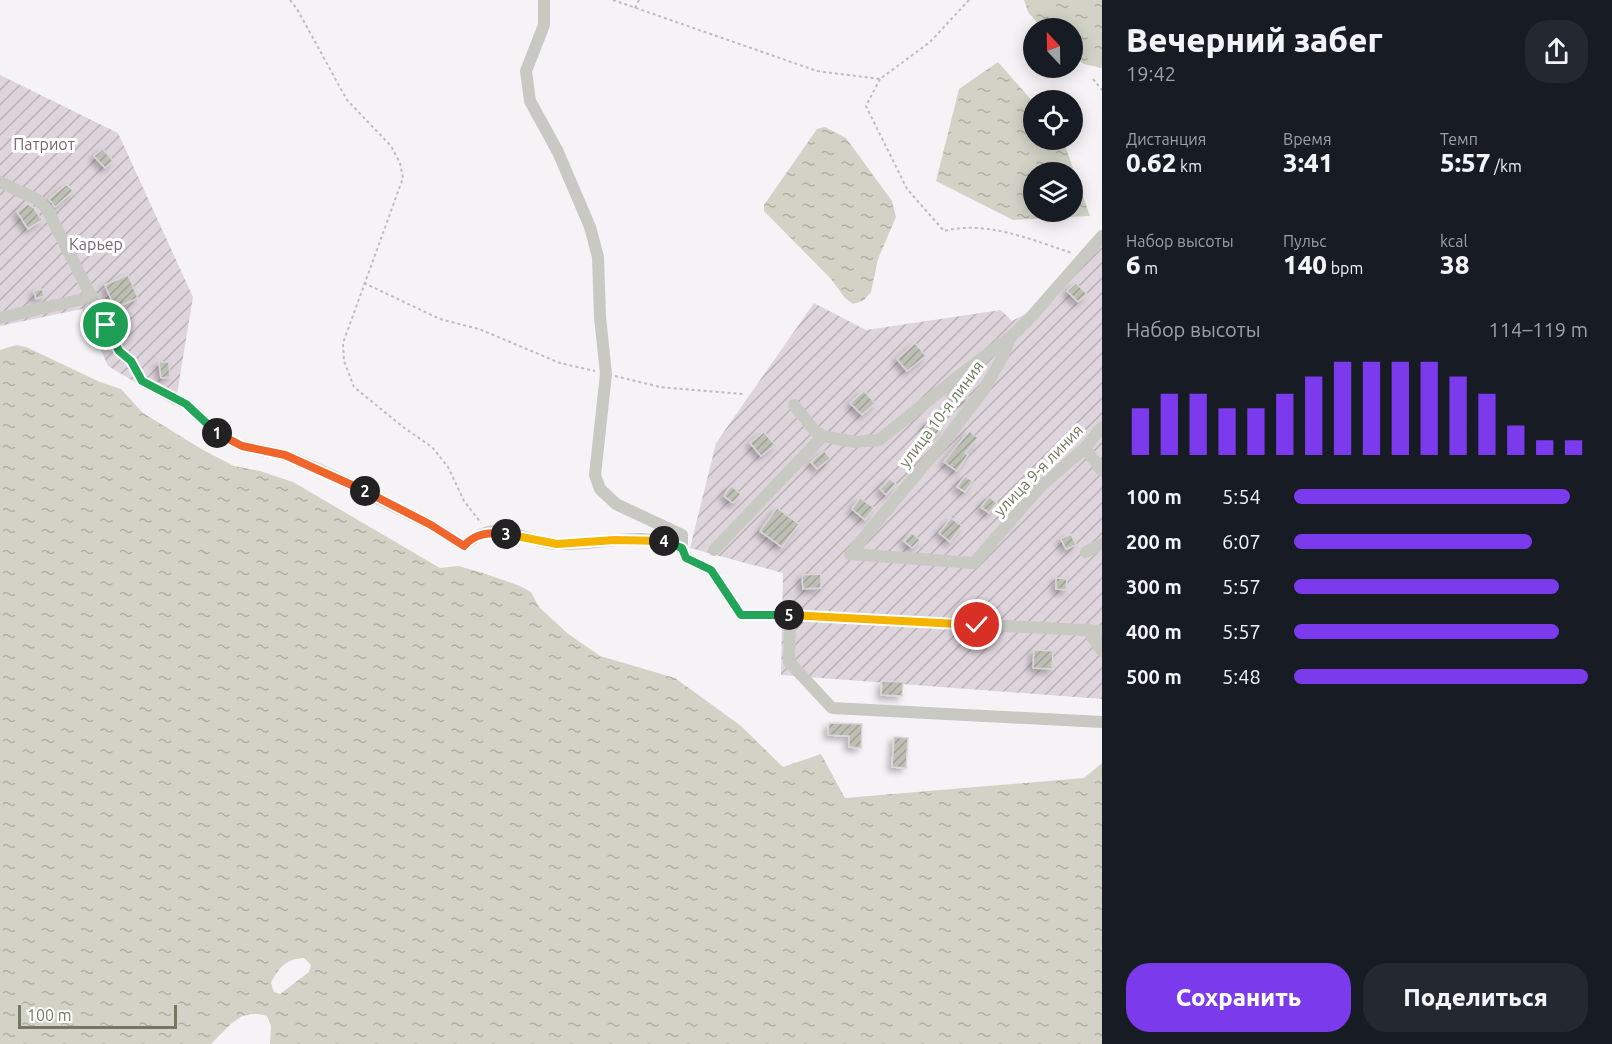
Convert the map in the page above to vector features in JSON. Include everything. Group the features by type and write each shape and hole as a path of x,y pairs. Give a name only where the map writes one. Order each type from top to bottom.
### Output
{"street":[{"path":"544,0 544,25 526,71 531,101 558,152 590,227 598,256 600,317 606,374 595,475 600,489 616,504 682,535 682,548 686,558 711,570 741,615 790,615 1102,631"},
{"path":"0,182 38,200 47,209 119,351 131,361 142,381 186,404 218,434 242,446 285,455 325,472 431,525 464,546 488,532 557,544 641,539 668,541 682,548"},
{"name":"улица 10-я линия","path":"974,563 850,554 911,482 985,388 1010,338 1102,236"},
{"path":"0,318 92,297"},
{"path":"794,405 815,431 823,436 854,442 879,440 1010,338"},
{"name":"улица 9-я линия","path":"974,563 1041,486 1084,448 1102,427"},
{"path":"714,550 823,436"},
{"path":"1084,448 1102,471"},
{"path":"1086,552 1102,544"},
{"path":"790,615 789,662 832,708 1102,722"},
{"path":"1087,629 1102,651"}],"path":[{"path":"290,0 347,100 391,146 400,163 403,178 343,343 344,361 354,387 403,427 432,447 448,467 464,501 488,532"},
{"path":"613,0 817,71 880,79"},
{"path":"635,8 639,0"},
{"path":"969,0 930,42 880,79 866,106 907,189 944,231 958,227 1012,233 1084,257"},
{"path":"1092,79 1102,90"},
{"path":"364,283 440,319 480,329 560,363 660,387 743,394"}],"green space":[{"name":"Карьер","path":"0,75 118,133 193,297 175,406 108,366 82,309 0,326"},
{"path":"1102,241 1102,699 781,675 783,573 690,548 716,443 814,303 866,330 1001,310 1012,321 1056,298"}],"water":[{"path":"1024,0 1102,0 1102,68 1083,63 1083,18 1033,18 1028,12"},
{"path":"998,62 1023,91 1023,150 1067,150 1071,162 1023,162 1023,219 1013,220 936,181 959,89"},
{"path":"825,127 846,138 892,201 896,217 878,259 871,292 863,301 853,304 764,211 764,205 817,129"},
{"path":"1083,196 1090,216 1083,216"},
{"path":"16,345 26,347 100,382 121,389 143,413 203,450 234,466 260,471 293,482 440,568 458,566 520,586 531,592 539,607 567,633 600,656 675,678 741,726 783,767 821,754 845,798 1084,778 1102,763 1102,1044 270,1044 271,1026 267,1016 249,1014 236,1020 211,1044 0,1044 0,350","holes":["304,958 311,965 309,972 280,994 274,992 271,983 277,972 288,962"]}],"building":[{"path":"103,149 113,161 105,168 94,156"},
{"path":"67,184 73,191 55,207 49,199"},
{"path":"28,204 42,220 28,229 17,212"},
{"path":"128,275 138,298 115,308 105,285"},
{"path":"1076,283 1087,294 1078,302 1067,291"},
{"path":"42,289 44,296 36,299 34,291"},
{"path":"915,343 926,356 907,371 897,359"},
{"path":"159,362 169,362 170,377 161,378"},
{"path":"960,385 968,397 960,402 953,391"},
{"path":"864,391 875,403 862,415 850,403"},
{"path":"930,420 941,429 936,435 925,427"},
{"path":"969,431 978,438 965,453 968,455 957,471 944,462"},
{"path":"764,432 775,445 761,456 750,443"},
{"path":"824,451 830,458 817,469 811,462"},
{"path":"965,476 973,481 965,492 957,487"},
{"path":"890,479 896,484 886,495 880,489"},
{"path":"731,486 741,494 733,503 724,496"},
{"path":"989,497 997,503 989,513 981,507"},
{"path":"860,498 874,508 865,520 852,509"},
{"path":"777,508 799,524 782,547 760,531"},
{"path":"951,518 962,526 950,542 939,533"},
{"path":"912,533 920,540 912,548 904,541"},
{"path":"1071,534 1076,545 1066,549 1061,539"},
{"path":"821,574 821,588 803,589 802,575"},
{"path":"1056,578 1067,579 1066,590 1056,589"},
{"path":"1034,650 1053,651 1052,669 1033,668"},
{"path":"882,681 903,682 902,696 881,695"},
{"path":"829,723 862,724 861,748 849,747 849,736 828,735"},
{"path":"894,737 908,738 906,768 892,767"}],"route":[{"path":"106,325 119,351 131,361 142,381 186,404 218,434 242,446 285,455 325,472 431,525 464,546 488,532 557,544 641,539 668,541 682,548 686,558 711,570 741,615 790,615 977,625"}],"park label":[{"name":"Патриот","path":"44,144"}]}
